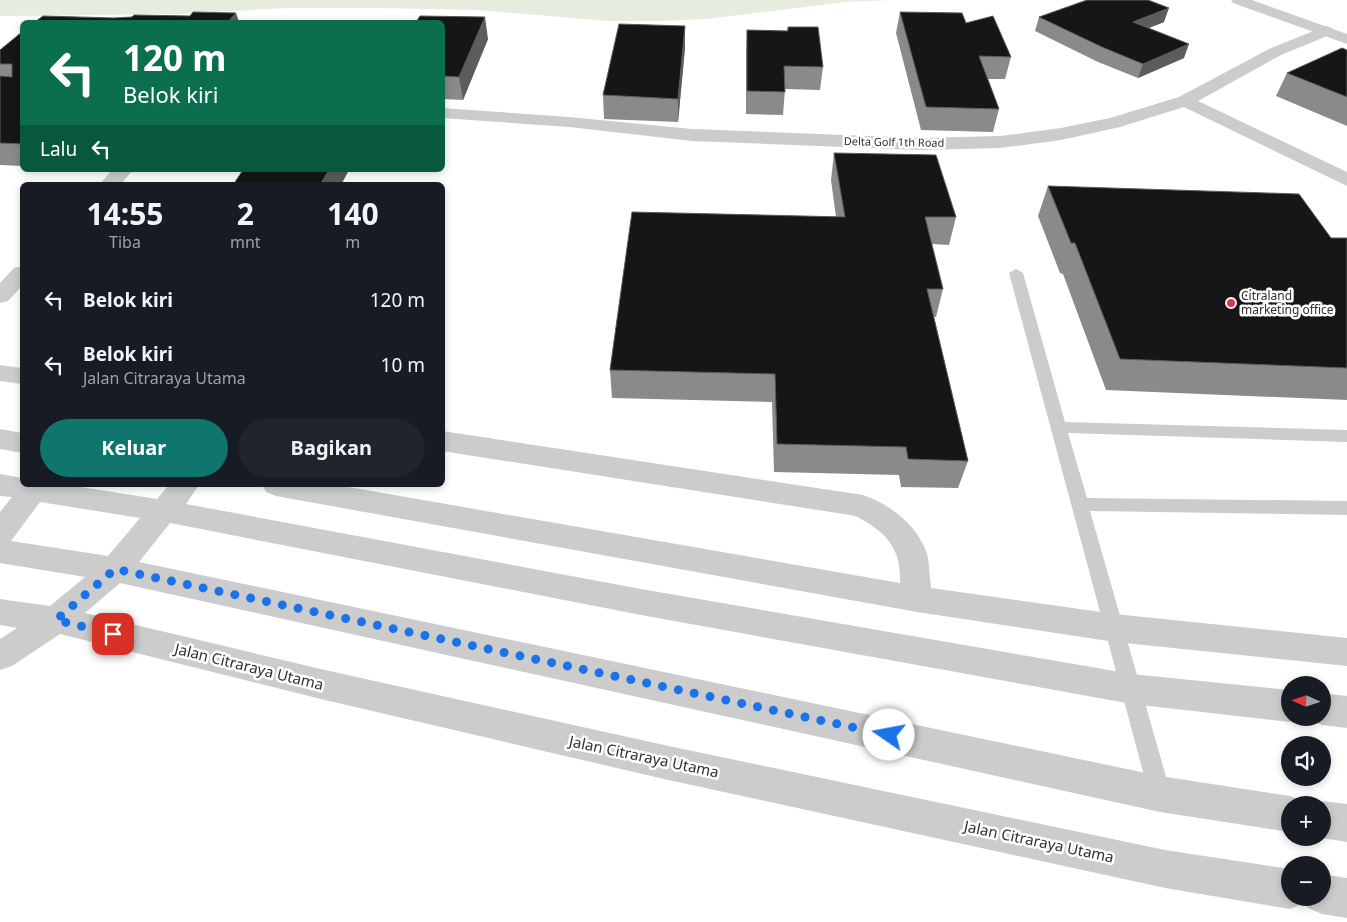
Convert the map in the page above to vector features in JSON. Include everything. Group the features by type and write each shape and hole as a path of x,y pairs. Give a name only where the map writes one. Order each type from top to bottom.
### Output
{"street":[{"path":"1238,0 1347,39"},
{"name":"Delta Golf 1th Road","path":"445,113 569,122 692,135 919,144 1000,142 1061,134 1114,122 1185,101 1275,52 1326,31"},
{"path":"1185,101 1347,180"},
{"path":"111,182 121,172"},
{"path":"0,296 20,275"},
{"path":"0,373 20,376"},
{"path":"0,439 20,443"},
{"path":"445,441 863,506 891,523 911,551 917,599"},
{"path":"0,485 20,487"},
{"path":"0,656 56,620 115,569 183,487"},
{"path":"287,487 917,599 1115,628 1347,652"},
{"path":"0,534 34,488 641,602 1132,689 1281,705"},
{"path":"0,552 115,569 1160,794 1281,813"},
{"name":"Jalan Citraraya Utama","path":"0,612 56,620 325,686 664,762 1165,869 1281,888"},
{"path":"1331,710 1347,712"},
{"path":"1331,820 1347,823"},
{"path":"1331,895 1347,898"}],"lane":[{"path":"1016,273 1160,794"},
{"path":"1059,427 1347,436"},
{"path":"1081,504 1347,508"}],"shaded area":[{"path":"0,0 890,0 845,2 706,19 608,21 478,10 377,8 288,8 178,14 0,16"}],"building":[{"path":"1087,0 1148,0 1169,8 1133,22 1189,44 1143,64 1039,17"},
{"path":"193,12 236,13 230,20 38,20 43,16 114,18 132,17 134,15 190,16"},
{"path":"900,12 962,13 966,23 993,16 1011,57 979,56 999,109 926,107"},
{"path":"420,16 485,17 459,77 445,76 445,20 417,20"},
{"path":"619,24 685,26 678,99 603,95"},
{"path":"788,27 818,27 823,67 784,66 785,92 747,91 747,30 788,31"},
{"path":"20,34 20,144 0,143 0,76 12,77 12,64 0,64 0,50"},
{"path":"1342,48 1347,50 1347,97 1287,73"},
{"path":"834,153 936,155 956,217 925,217 943,289 927,289 968,461 908,459 906,447 777,444 775,374 610,370 632,212 845,217"},
{"path":"242,172 328,172 322,182 235,182"},
{"name":"Citraland marketing office","path":"1048,186 1299,194 1331,238 1347,238 1347,368 1120,359 1075,243 1071,243"}],"place":[{"name":"Citraland marketing office","path":"1231,303"}],"route":[{"path":"113,634 56,620 115,569 889,735"}]}
